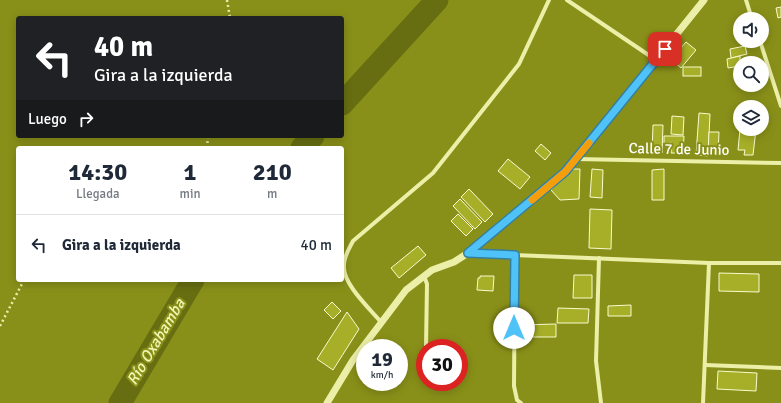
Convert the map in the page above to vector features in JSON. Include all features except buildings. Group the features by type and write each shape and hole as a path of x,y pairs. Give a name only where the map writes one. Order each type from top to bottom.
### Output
{"street":[{"path":"344,262 346,253 353,241 434,173 519,64 549,0"},
{"path":"567,0 656,60"},
{"path":"327,403 353,360 406,290 432,270 454,262 468,253 565,172 704,0"},
{"path":"746,0 750,12"},
{"path":"762,48 781,106"},
{"name":"Calle 7 de Junio","path":"576,159 781,163"},
{"path":"468,253 709,263 781,263"},
{"path":"515,255 514,394 520,403"},
{"path":"599,258 596,361 600,403"},
{"path":"703,403 709,263"},
{"path":"344,270 347,281 381,322"},
{"path":"424,276 427,284 426,339"},
{"path":"705,365 781,368"}],"path":[{"path":"227,0 230,16"},
{"path":"0,326 23,282"}],"waterway":[{"name":"Río Oxabamba","path":"344,102 437,0"},
{"name":"Río Oxabamba","path":"304,146 311,138"},
{"name":"Río Oxabamba","path":"120,403 192,282"}],"slow traffic":[{"path":"532,200 565,172 589,143"}],"route":[{"path":"514,328 515,255 468,253 565,172 665,49"}]}
